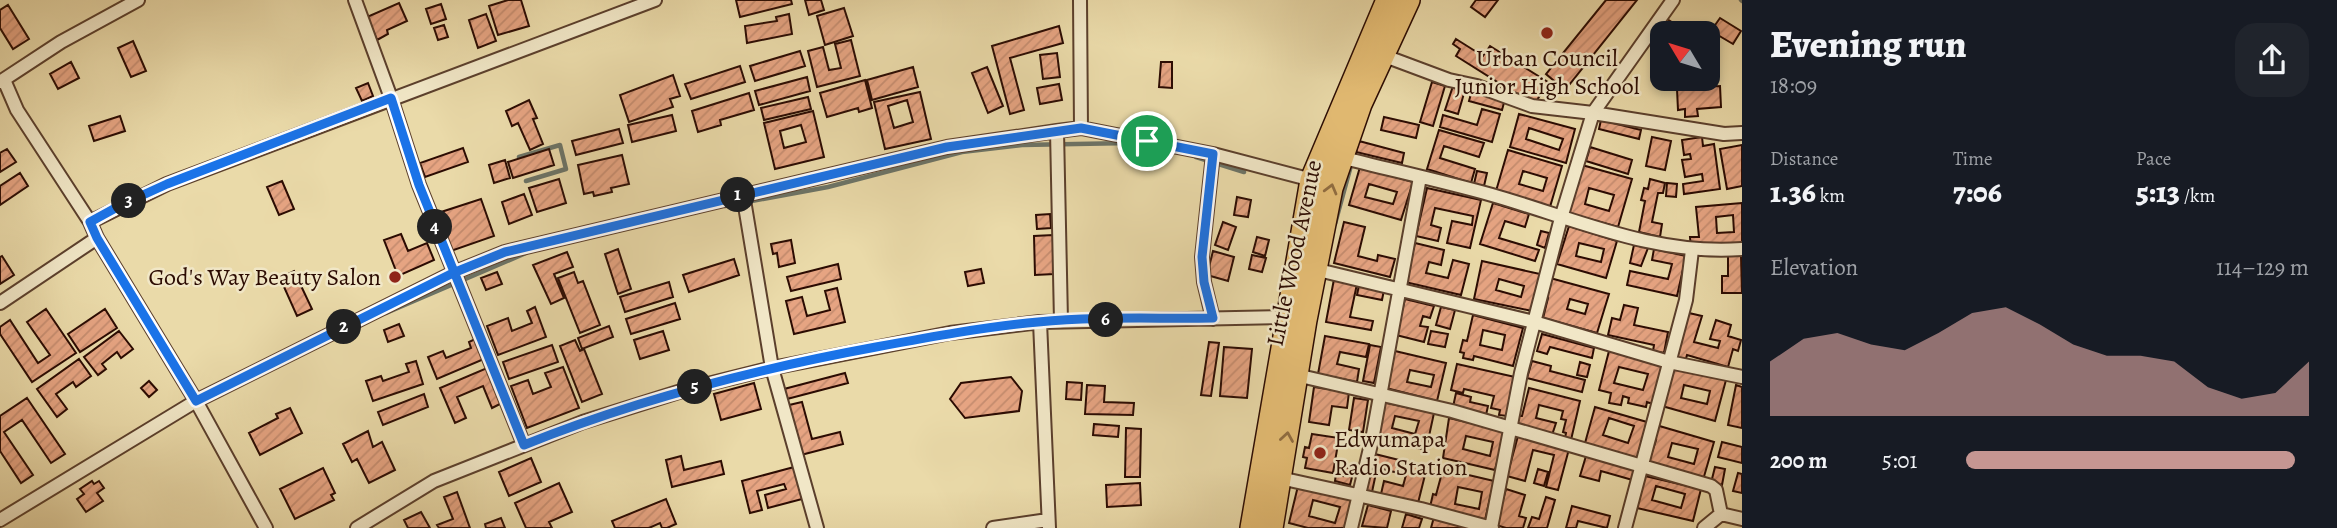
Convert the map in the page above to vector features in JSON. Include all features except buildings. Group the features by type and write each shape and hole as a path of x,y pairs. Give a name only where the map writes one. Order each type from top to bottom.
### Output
{"highway":[{"name":"Little Wood Avenue","path":"1252,528 1312,180 1388,0"},
{"name":"Little Wood Avenue","path":"1271,528 1322,225 1340,157 1360,104 1408,0"}],"street":[{"path":"138,0 61,42 2,81 17,110 90,222 97,238 196,401 266,528"},
{"path":"355,0 419,185 524,445"},
{"path":"90,222 167,184 654,0"},
{"path":"1080,0 1081,128"},
{"path":"1280,478 1421,509 1492,528 1510,428 1534,322 1561,218 1593,113 1673,0"},
{"path":"1382,55 1449,80 1477,86 1532,106 1724,134 1742,134"},
{"path":"0,520 196,401 453,273 505,252 947,147 1081,128 1213,154 1312,180"},
{"path":"1057,131 1061,321"},
{"path":"1213,154 1202,257 1204,282 1213,318"},
{"path":"1340,157 1493,195 1561,218 1634,238 1692,250 1742,249"},
{"path":"1351,528 1381,393 1420,177"},
{"path":"743,194 772,368 817,528"},
{"path":"0,303 97,238"},
{"path":"1625,528 1686,300 1692,250"},
{"path":"1314,269 1534,322 1669,362 1742,377"},
{"path":"357,528 433,481 583,422 688,389 772,368 950,333 1040,322 1287,317"},
{"path":"993,528 1048,524 1040,322"},
{"path":"1296,375 1381,393 1711,486 1716,490 1721,514"},
{"path":"1721,514 1742,519"},
{"path":"1704,528 1721,514"}],"waterway":[{"path":"725,206 828,187 962,152 1022,145 1130,143"},
{"path":"519,157 560,145 566,169 526,181"},
{"path":"1196,157 1244,172"},
{"path":"1335,224 1352,162"},
{"path":"386,313 526,253"}],"place":[{"name":"Urban Council Junior High School","path":"1547,33"},
{"name":"God's Way Beauty Salon","path":"395,277"},
{"name":"Edwumapa Radio Station","path":"1320,453"}],"route":[{"path":"1147,141 1081,128 947,147 505,252 453,273 196,401 97,238 90,222 167,184 391,98 419,185 453,273 524,445 583,422 688,389 772,368 950,333 1040,322 1213,318 1204,282 1202,257 1213,154 1147,141"}]}
